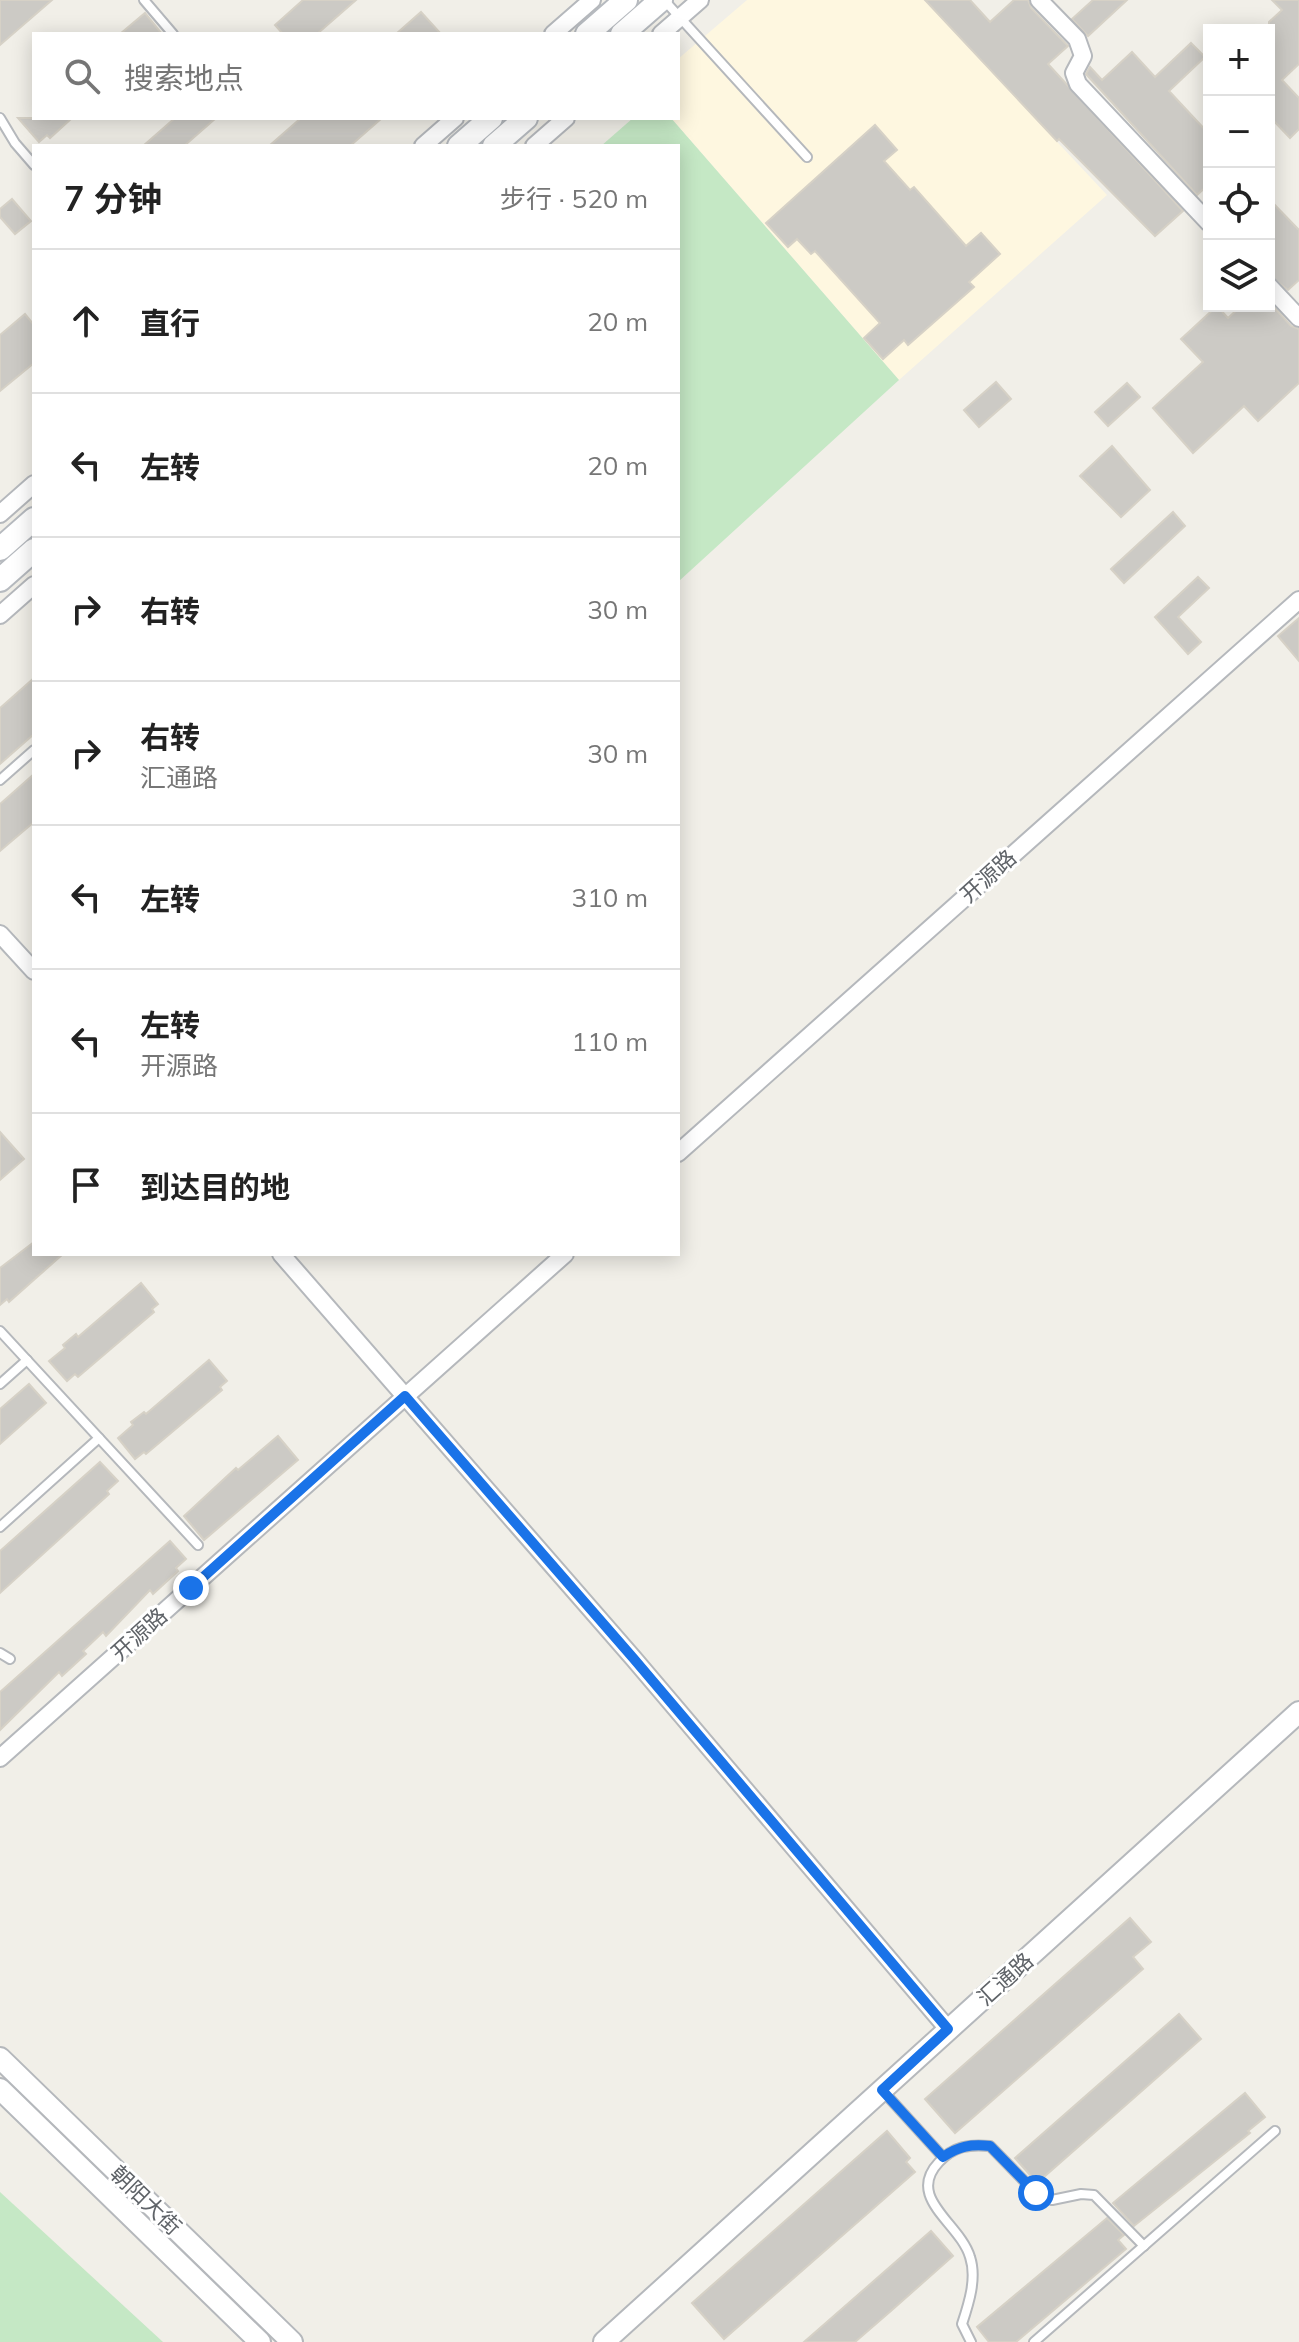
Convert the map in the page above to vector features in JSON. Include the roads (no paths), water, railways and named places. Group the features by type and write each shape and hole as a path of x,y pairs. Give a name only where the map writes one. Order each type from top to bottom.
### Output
{"main road":[{"path":"589,32 626,0"},
{"path":"624,32 662,0"},
{"path":"461,144 489,120"},
{"path":"496,144 524,120"},
{"path":"0,549 32,521"},
{"path":"0,580 32,552"}],"street":[{"path":"555,32 592,0"},
{"path":"663,32 700,0"},
{"path":"1039,0 1081,47 1083,56 1074,73 1078,84 1203,217"},
{"path":"425,144 453,120"},
{"path":"536,144 564,120"},
{"path":"1275,292 1299,318"},
{"path":"0,514 32,486"},
{"path":"0,615 32,587"},
{"name":"开源路","path":"680,1151 1299,600"},
{"path":"0,934 32,969"},
{"path":"283,1256 634,1659 948,2029"},
{"name":"开源路","path":"0,1758 563,1256"},
{"name":"汇通路","path":"604,2342 1299,1712"},
{"name":"朝阳大街","path":"0,2058 292,2342"},
{"name":"朝阳大街","path":"0,2089 260,2342"}],"lane":[{"path":"144,0 171,32"},
{"path":"662,0 807,157"},
{"path":"0,118 32,163"},
{"path":"0,780 32,752"},
{"path":"0,1331 198,1545"},
{"path":"0,1384 27,1360"},
{"path":"0,1527 99,1438"},
{"path":"0,1653 10,1659"},
{"path":"882,2090 943,2157"},
{"path":"1034,2342 1275,2131"},
{"path":"971,2342 962,2324 973,2282 969,2253 928,2196 931,2171 943,2157 964,2146 990,2146 1036,2193 1052,2200 1081,2194 1094,2195 1144,2246"}]}
